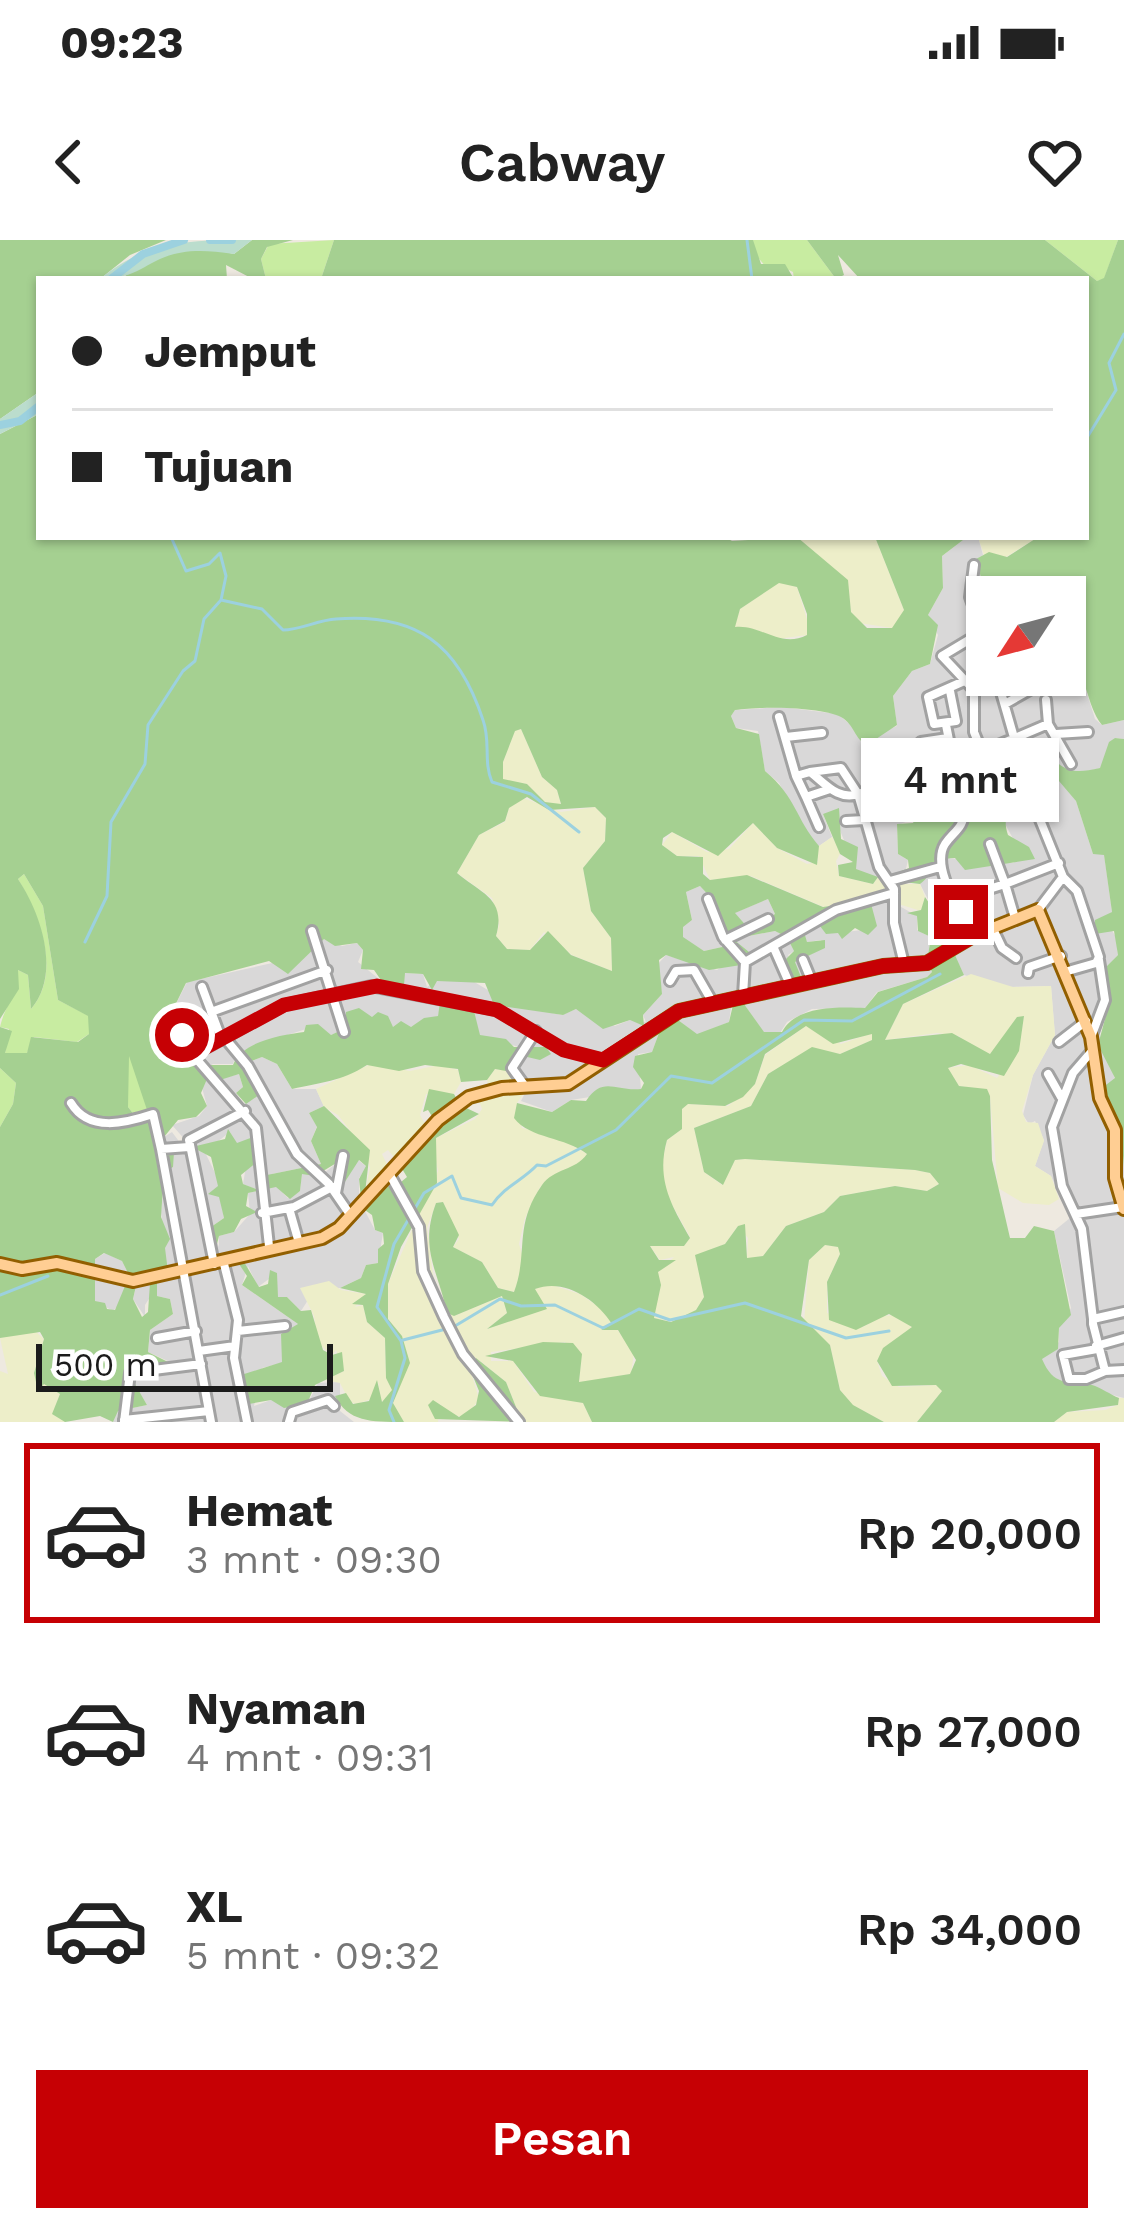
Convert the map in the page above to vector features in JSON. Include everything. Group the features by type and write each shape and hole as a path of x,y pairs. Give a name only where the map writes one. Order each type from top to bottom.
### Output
{"main road":[{"path":"0,1264 22,1269 57,1263 124,1280 219,1265 268,1246 330,1235 460,1102 488,1091 568,1084 675,1012 927,963 973,936 1038,910 1087,1021 1098,1089 1120,1148 1115,1178 1124,1208"}],"street":[{"path":"973,576 974,565"},
{"path":"966,641 941,656 974,690 974,732 982,752"},
{"path":"950,691 956,721 933,723 927,700 962,682"},
{"path":"1003,696 1063,877 1077,891 1106,1000 1093,1044 1053,1117 1062,1186 1076,1214 1105,1372"},
{"path":"1005,704 1019,696"},
{"path":"1046,700 1048,724 1071,764"},
{"path":"779,717 796,776 819,827"},
{"path":"946,724 953,760"},
{"path":"810,772 846,797 1015,741 1048,724"},
{"path":"1056,734 1088,732"},
{"path":"786,737 821,733"},
{"path":"921,742 948,738"},
{"path":"796,776 841,768 858,794 879,867 894,893 904,966"},
{"path":"806,796 832,789"},
{"path":"964,811 964,822 944,845 940,867 973,936"},
{"path":"846,821 864,820"},
{"path":"990,844 1016,920"},
{"path":"957,899 1059,863"},
{"path":"890,881 940,867"},
{"path":"1038,910 1063,877"},
{"path":"745,962 836,910 894,893"},
{"path":"708,899 725,940 745,962 743,996"},
{"path":"725,940 768,919"},
{"path":"993,929 1002,948 1016,958"},
{"path":"312,932 344,1032"},
{"path":"773,946 791,988"},
{"path":"1028,973 1029,967 1061,956"},
{"path":"803,960 812,982"},
{"path":"1068,970 1099,960"},
{"path":"211,1012 327,970"},
{"path":"670,980 676,971 696,971 714,1004"},
{"path":"193,1054 284,1005 371,986 497,1010 564,1050 603,1060"},
{"path":"202,987 223,1038 244,1059 297,1154 334,1191 351,1216"},
{"path":"177,1016 193,1054 245,1111 261,1151 268,1246"},
{"path":"1059,1042 1087,1021"},
{"path":"525,1086 512,1068 536,1031"},
{"path":"1048,1074 1061,1097"},
{"path":"71,1103 77,1113 110,1125 153,1114 211,1422"},
{"path":"245,1111 195,1133 189,1147 238,1331 235,1346 246,1422"},
{"path":"161,1149 189,1147"},
{"path":"334,1191 343,1156"},
{"path":"391,1175 418,1227 423,1271 463,1354 519,1422"},
{"path":"262,1213 334,1191"},
{"path":"289,1208 299,1243"},
{"path":"1076,1214 1124,1208"},
{"path":"1093,1319 1124,1312"},
{"path":"238,1331 285,1327"},
{"path":"157,1337 196,1331"},
{"path":"1124,1338 1063,1355 1069,1378 1124,1370"},
{"path":"199,1351 235,1346"},
{"path":"202,1364 130,1373 124,1421 208,1411"},
{"path":"289,1422 292,1412 328,1400 334,1406"}],"shaded area":[{"path":"963,540 979,540 981,576 966,576 966,696 1086,696 1086,690 1095,719 1102,725 1124,720 1124,739 1115,738 1100,768 1075,775 1060,770 1039,748 1076,801 1093,854 1104,854 1112,912 1104,918 1116,937 1118,955 1106,968 1109,1004 1100,1034 1115,1079 1124,1167 1124,1398 1052,1379 1041,1359 1059,1342 1059,1328 1071,1308 1054,1231 1070,1218 1051,1176 1035,1166 1044,1140 1035,1121 1029,1124 1023,1115 1033,1075 1055,1035 1051,986 1009,987 964,975 955,956 945,955 935,913 920,884 928,867 947,858 1013,863 1023,857 1004,822 1009,773 980,794 967,789 966,776 928,793 928,808 920,817 897,825 898,854 908,860 903,882 886,884 856,870 837,823 823,814 832,837 819,846 805,832 779,783 765,771 758,731 736,728 731,716 735,710 782,707 838,714 854,728 879,734 897,726 893,696 912,671 930,664 938,635 928,615 943,588 942,556"},
{"path":"700,886 714,901 728,937 722,947 704,951 683,938 683,926 692,920 686,892"},
{"path":"768,899 775,914 749,929 734,913"},
{"path":"887,899 917,916 917,930 931,937 927,961 932,972 927,977 877,992 865,1008 812,1009 787,1022 780,1033 764,1033 744,1004 731,1008 729,1022 697,1035 678,1020 659,1033 652,1052 638,1054 641,1089 571,1100 552,1112 521,1101 528,1087 514,1065 523,1056 548,1056 479,1035 476,1024 440,1009 438,1016 411,1027 393,1027 376,1017 331,1035 306,1029 253,1046 236,1055 233,1064 212,1064 220,1079 239,1074 243,1087 236,1093 244,1104 253,1079 249,1062 262,1057 277,1064 292,1089 316,1089 324,1106 309,1113 317,1126 311,1141 321,1164 272,1174 255,1189 243,1184 246,1166 230,1132 212,1146 202,1146 217,1177 224,1218 211,1227 219,1247 219,1236 234,1232 250,1214 248,1193 276,1186 288,1198 300,1191 302,1173 324,1173 338,1162 350,1169 358,1160 367,1167 359,1178 359,1200 375,1230 383,1233 378,1263 366,1265 361,1278 340,1288 301,1289 308,1300 301,1311 287,1297 277,1297 277,1273 258,1287 248,1266 242,1285 298,1324 282,1363 262,1368 254,1406 271,1400 310,1399 318,1383 340,1382 340,1411 354,1422 113,1422 117,1411 147,1405 131,1378 168,1361 148,1352 150,1330 173,1314 170,1299 157,1296 156,1288 145,1305 145,1317 133,1299 136,1287 113,1311 95,1301 95,1259 105,1253 122,1261 130,1277 165,1248 161,1212 168,1152 164,1137 172,1132 181,1144 187,1142 172,1125 199,1116 207,1106 201,1084 207,1079 172,1056 160,1036 187,982 277,962 324,939 342,946 357,943 363,950 358,962 384,983 405,973 423,974 427,987 436,981 471,980 513,1005 562,1015 576,1009 615,1026 630,1020 646,1022 643,1015 662,994 658,964 666,955 717,970 745,951 733,939 775,931 787,936 794,951 788,955 796,972 795,962 825,947 821,940 807,942 801,925 815,918 838,933 862,930 872,915 870,900"}],"green space":[{"path":"0,240 166,240 130,255 104,276 36,276 36,394 0,419"},
{"path":"252,240 293,240 267,247 261,259 265,276 247,276 226,265 227,276 126,276 148,259 174,250 202,248 234,254"},
{"path":"252,240 234,254 184,252 132,273 104,276 135,256 190,242"},
{"path":"334,240 322,276 265,276 261,259 269,244"},
{"path":"334,240 753,240 761,264 785,264 792,276 322,276"},
{"path":"753,240 807,240 834,276 794,276 778,265 767,268 754,253"},
{"path":"807,240 1045,240 1097,281 1104,278 1118,240 1124,240 1124,720 1102,725 1086,689 1086,576 981,576 976,559 989,552 1007,557 1033,540 1089,540 1089,276 857,276 838,255 842,276 834,276"},
{"path":"1045,240 1118,240 1104,279 1097,281"},
{"path":"36,394 36,416 0,434 0,419"},
{"path":"36,416 36,540 801,540 848,580 851,612 867,628 892,628 904,610 876,540 963,540 942,556 943,588 928,615 938,625 930,664 912,671 893,696 897,725 867,745 846,720 832,714 760,708 735,710 731,716 736,728 759,734 765,771 784,790 819,846 817,865 777,848 753,823 718,856 672,832 663,838 662,845 677,856 703,857 703,874 710,880 747,875 823,907 870,900 877,926 868,935 855,928 842,939 838,933 826,934 814,918 802,925 807,942 825,940 825,948 795,962 803,982 794,984 786,959 794,951 787,937 775,931 733,939 749,952 741,965 709,970 666,955 659,960 662,994 643,1015 644,1026 630,1020 603,1029 576,1009 563,1015 494,1005 485,983 437,981 432,990 423,974 405,973 404,985 383,983 374,970 361,969 363,950 357,943 335,946 324,939 288,974 269,961 186,983 160,1036 172,1055 184,1056 207,1079 201,1093 207,1106 196,1117 178,1120 164,1137 168,1152 174,1152 173,1167 164,1172 161,1217 170,1239 165,1248 168,1272 130,1277 122,1261 104,1253 95,1259 95,1301 105,1303 107,1309 115,1310 125,1286 136,1286 133,1299 142,1317 148,1312 150,1283 157,1281 157,1296 170,1299 173,1314 150,1330 148,1352 170,1363 131,1377 147,1405 118,1411 113,1422 100,1416 65,1422 52,1414 60,1394 44,1384 38,1391 34,1373 44,1339 40,1332 0,1338 0,1127 13,1104 16,1083 0,1068 0,1027 12,1031 5,1053 27,1053 31,1037 78,1042 89,1034 88,1016 58,1000 43,906 24,874 18,879 45,944 45,979 31,1009 28,975 18,970 19,989 0,1019 0,434","holes":["779,583 797,587 807,614 807,635 788,639 735,627 740,609","521,729 542,777 557,790 561,804 545,802 527,784 503,779 503,762 515,731","527,797 549,810 595,807 606,818 605,841 583,868 591,911 611,938 612,971 571,955 548,931 530,950 507,949 496,936 495,905 457,873 479,835 505,821 509,808","700,886 714,901 728,937 722,947 704,951 683,937 683,927 692,920 686,892","768,899 775,914 749,929 735,913","129,1056 148,1113 135,1116 128,1107"]},
{"path":"800,540 876,540 904,610 897,623 892,628 859,623 851,612 847,580"},
{"path":"979,540 1033,540 1006,557 984,555"},
{"path":"779,582 797,587 810,629 807,635 777,639 734,627 740,609"},
{"path":"521,729 542,777 557,790 561,805 545,802 527,784 503,780 503,762 515,730"},
{"path":"1115,738 1124,739 1124,1167 1121,1133 1102,1088 1115,1078 1098,1045 1109,1004 1106,967 1118,955 1114,931 1095,934 1095,920 1112,912 1104,855 1093,854 1076,801 1036,754 1039,747 1066,768 1100,768"},
{"path":"1009,772 1009,787 1024,787 1028,796 1009,811 1008,835 1029,847 1035,859 965,870 955,858 946,859 920,884 903,882 901,871 909,868 908,860 898,854 897,824 913,823 920,809 928,807 928,793 955,778 966,775 967,789 980,794"},
{"path":"523,798 561,812 595,807 606,818 605,841 583,868 591,911 611,938 612,971 572,955 544,932 530,950 507,949 496,936 499,925 492,898 457,873 479,835 505,822 509,808"},
{"path":"839,808 841,839 858,847 856,869 878,877 873,884 839,876 838,865 853,862 840,854 823,814"},
{"path":"753,823 777,848 807,864 818,862 816,848 832,837 841,852 836,861 839,876 873,884 878,877 886,884 920,884 925,897 921,911 879,898 824,907 751,876 710,880 699,856 677,856 662,845 672,832 707,852 729,849"},
{"path":"24,874 43,906 58,1000 89,1016 89,1034 77,1042 34,1037 27,1053 5,1053 9,1029 0,1027 18,970 28,975 31,1009 45,979 40,927 18,879"},
{"path":"925,897 944,925 938,931 945,955 955,955 964,975 903,1004 885,1040 952,1033 990,1054 1017,1017 1024,1016 1019,1051 1004,1076 961,1064 948,1068 959,1086 987,1089 990,1096 992,1160 1010,1238 1025,1238 1034,1226 1054,1231 1071,1315 1059,1328 1058,1349 1042,1359 1056,1378 1098,1387 1119,1398 1118,1405 1067,1412 1054,1422 917,1422 942,1391 936,1385 892,1386 877,1361 883,1348 912,1327 889,1314 856,1330 829,1320 827,1282 840,1254 838,1247 825,1245 809,1260 801,1316 830,1345 840,1390 853,1405 884,1422 592,1422 583,1403 540,1396 513,1361 485,1356 543,1342 573,1343 582,1354 579,1382 630,1374 636,1360 618,1330 601,1330 612,1324 597,1306 557,1286 535,1289 547,1309 487,1329 507,1313 502,1296 454,1316 447,1313 430,1247 436,1203 443,1202 459,1235 453,1247 482,1262 498,1288 514,1292 533,1200 547,1179 587,1154 521,1125 514,1118 517,1103 552,1112 571,1100 586,1101 604,1087 641,1089 644,1083 633,1067 635,1056 652,1052 659,1033 678,1020 697,1034 729,1022 733,1005 744,1004 764,1032 782,1032 808,1012 865,1008 878,992 932,972 927,961 931,937 918,931 917,916 907,913 921,910","holes":["806,1026 833,1044 872,1034 872,1040 840,1054 812,1047 768,1074 751,1106 694,1128 704,1172 723,1185 735,1160 745,1159 915,1170 930,1173 939,1184 927,1191 895,1186 840,1196 824,1212 786,1226 763,1256 747,1258 745,1224 738,1226 725,1244 695,1255 704,1297 696,1310 671,1322 654,1318 661,1285 658,1272 676,1260 659,1260 650,1246 684,1246 690,1238 671,1203 663,1167 667,1140 682,1129 682,1109 688,1104 725,1106 743,1097 755,1084 765,1054"]},
{"path":"971,974 1013,987 1051,986 1055,1035 1033,1075 1022,1111 1026,1122 1038,1123 1044,1141 1035,1166 1051,1176 1059,1199 1049,1205 1023,1203 998,1188 990,1096 987,1090 959,1086 947,1068 969,1065 997,1078 1018,1051 1024,1016 990,1054 969,1047 959,1036 937,1033 885,1040 903,1004"},
{"path":"440,1002 474,1011 480,1035 506,1039 514,1047 546,1047 551,1054 540,1060 523,1056 512,1072 495,1069 487,1080 461,1082 458,1069 425,1065 399,1071 367,1065 339,1078 292,1089 277,1064 262,1057 249,1062 259,1095 246,1104 236,1093 243,1087 239,1074 220,1080 206,1065 233,1065 254,1045 304,1032 306,1025 318,1024 331,1035 346,1028 346,1012 359,1008 372,1017 378,1012 388,1016 393,1027 401,1021 411,1027 438,1016"},
{"path":"806,1026 841,1044 872,1033 872,1040 840,1054 812,1048 768,1074 751,1106 694,1128 704,1172 722,1185 735,1160 745,1159 915,1170 930,1173 939,1184 927,1191 895,1186 840,1196 824,1212 786,1226 763,1256 747,1259 748,1238 738,1226 725,1244 696,1256 704,1297 696,1310 672,1322 654,1318 658,1272 674,1257 660,1260 650,1246 684,1246 690,1237 665,1192 661,1167 667,1140 682,1129 682,1109 687,1104 728,1106 755,1084 765,1055"},
{"path":"128,1055 133,1057 148,1113 135,1116 128,1107"},
{"path":"371,1064 410,1071 439,1065 458,1070 461,1082 454,1094 426,1094 420,1115 426,1126 398,1162 388,1150 382,1154 390,1171 365,1193 370,1168 364,1149 338,1115 324,1107 316,1089"},
{"path":"0,1068 16,1083 13,1104 0,1127"},
{"path":"495,1069 519,1072 526,1080 528,1087 517,1103 522,1128 554,1135 587,1154 578,1167 559,1172 540,1187 525,1218 519,1244 525,1263 514,1292 498,1288 482,1262 453,1247 459,1239 443,1202 436,1203 427,1228 434,1283 454,1316 502,1296 507,1313 487,1329 535,1311 535,1289 549,1284 580,1294 603,1310 634,1353 631,1374 579,1383 581,1361 565,1342 491,1352 491,1361 513,1361 534,1392 583,1403 592,1422 522,1422 506,1382 479,1360 470,1369 479,1399 466,1417 449,1415 440,1404 438,1422 404,1422 393,1403 409,1363 402,1336 388,1319 388,1284 438,1171 433,1149 436,1138 475,1119 482,1109 477,1096 490,1092 487,1080"},
{"path":"429,1089 454,1094 460,1105 479,1114 436,1138 437,1183 401,1247 388,1284 388,1319 402,1336 410,1363 393,1403 404,1422 371,1421 354,1416 335,1396 346,1393 353,1404 369,1401 377,1380 382,1402 392,1390 386,1378 385,1338 367,1322 363,1305 352,1304 366,1294 340,1288 361,1278 366,1265 378,1263 378,1249 384,1244 372,1215 362,1208 359,1179 366,1166 359,1160 341,1188 338,1162 315,1176 302,1174 300,1191 290,1199 276,1187 248,1193 246,1206 257,1212 241,1219 234,1232 219,1236 216,1248 211,1227 224,1218 219,1197 208,1194 218,1186 211,1157 192,1147 225,1139 228,1129 237,1143 253,1137 258,1161 241,1175 243,1184 256,1189 267,1175 321,1164 311,1141 317,1127 309,1113 324,1106 370,1150 365,1193 387,1175 401,1182 407,1177 398,1162 435,1121 428,1110 423,1112"},
{"path":"825,1245 839,1247 840,1254 827,1282 827,1313 863,1327 881,1316 896,1315 913,1327 877,1361 882,1376 899,1387 937,1385 942,1391 917,1422 884,1422 852,1405 840,1390 830,1345 804,1323 809,1260"},
{"path":"244,1262 259,1287 268,1284 270,1270 277,1273 278,1297 287,1297 301,1311 311,1310 323,1350 332,1355 342,1352 344,1371 315,1385 307,1404 284,1408 271,1400 249,1404 241,1375 282,1362 281,1334 298,1324 242,1285 247,1276 239,1264"},
{"path":"329,1281 341,1290 366,1294 355,1307 363,1305 367,1322 385,1338 386,1377 392,1390 387,1401 381,1401 378,1381 374,1398 357,1404 350,1402 340,1383 325,1380 344,1371 336,1350 332,1355 318,1343 314,1316 300,1288"},
{"path":"33,1329 44,1339 34,1373 60,1394 53,1414 65,1422 0,1422 0,1371 8,1374 0,1338"},
{"path":"476,1358 506,1382 522,1422 435,1419 428,1405 433,1400 459,1417 476,1405 479,1391 470,1369"},
{"path":"1119,1398 1124,1398 1124,1422 1054,1422 1067,1412 1105,1410 1118,1405"}],"waterway":[{"path":"115,276 143,254 184,240"},
{"path":"210,240 232,240"},
{"path":"747,240 752,276"},
{"path":"1089,434 1116,390 1109,363 1124,334"},
{"path":"0,425 20,421 36,408"},
{"path":"172,540 186,571 209,564 220,553 226,576 221,600 262,609 283,630 365,618 412,628 430,639 447,653 473,694 485,728 492,782 531,794 579,832"},
{"path":"85,942 107,896 111,822 145,764 148,725 183,671 195,661 204,619 221,600"},
{"path":"394,1422 389,1410 405,1358 401,1341 377,1307 394,1244 424,1193 452,1176 461,1198 492,1205 537,1165 546,1166 616,1130 671,1076 712,1083 804,1020 852,1021 940,974"},
{"path":"0,1295 48,1276"},
{"path":"455,1326 500,1299 521,1306 555,1305 603,1328 639,1309 670,1320 745,1303 846,1338 889,1331"},
{"path":"403,1340 446,1329"}],"route":[{"path":"182,1035 193,1054 284,1005 377,986 497,1010 564,1050 603,1060 675,1012 883,966 927,963 973,936 961,912"}]}
